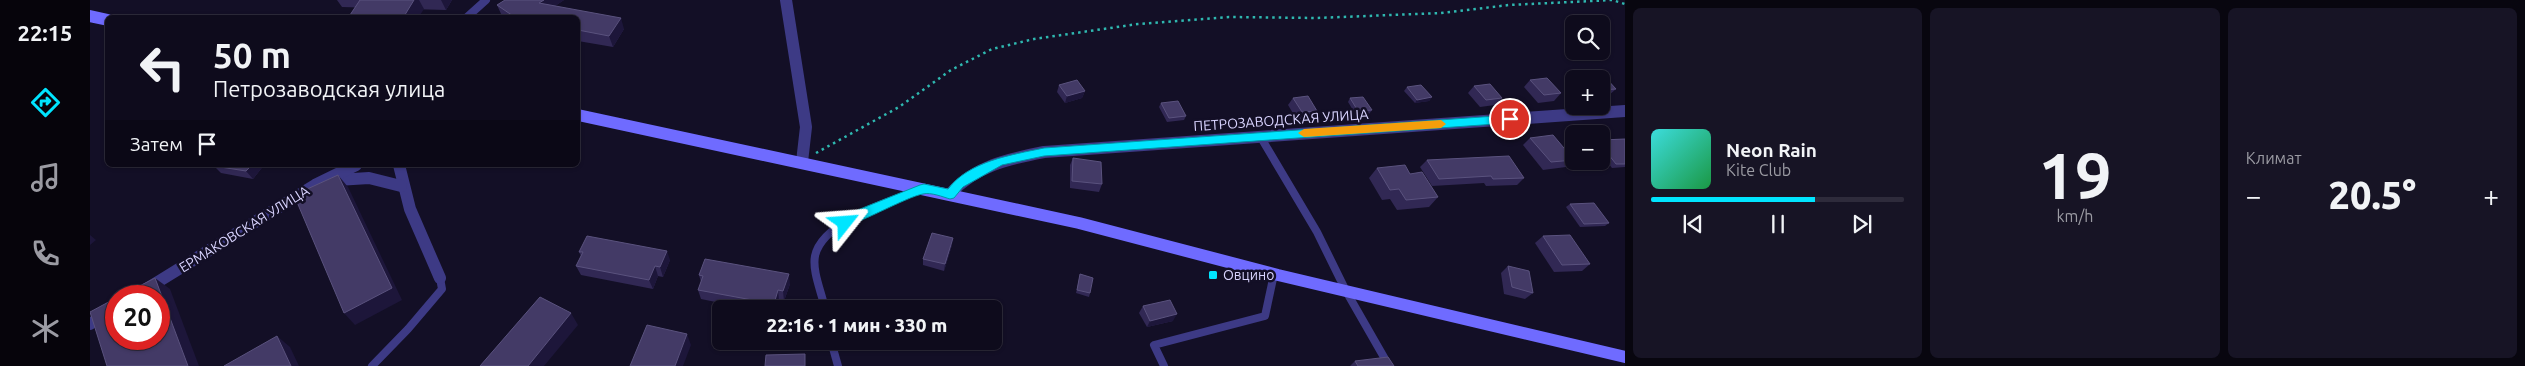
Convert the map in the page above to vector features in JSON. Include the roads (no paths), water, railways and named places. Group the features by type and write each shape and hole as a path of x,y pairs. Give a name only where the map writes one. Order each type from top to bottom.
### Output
{"main road":[{"path":"90,16 105,19"},
{"path":"580,115 1078,223 1274,274 1625,356"}],"street":[{"path":"786,0 806,127 802,162"},
{"name":"ПЕТРОЗАВОДСКАЯ УЛИЦА","path":"950,194 958,184 999,161 1044,152 1625,111"},
{"name":"ЕРМАКОВСКАЯ УЛИЦА","path":"152,285 315,185 352,167"},
{"path":"399,167 401,186 440,278"},
{"path":"315,185 354,176 373,177 401,186"},
{"path":"90,324 105,315"}],"lane":[{"path":"469,15 486,0"},
{"path":"1260,136 1316,232 1346,291 1389,366"},
{"path":"823,300 815,256 818,245 831,232 859,215 924,189"},
{"path":"1164,366 1154,345 1265,316 1274,274"},
{"path":"372,366 398,342 442,289 440,278"},
{"path":"834,350 838,366"}],"place":[{"name":"Овцино","path":"1213,275"}]}
